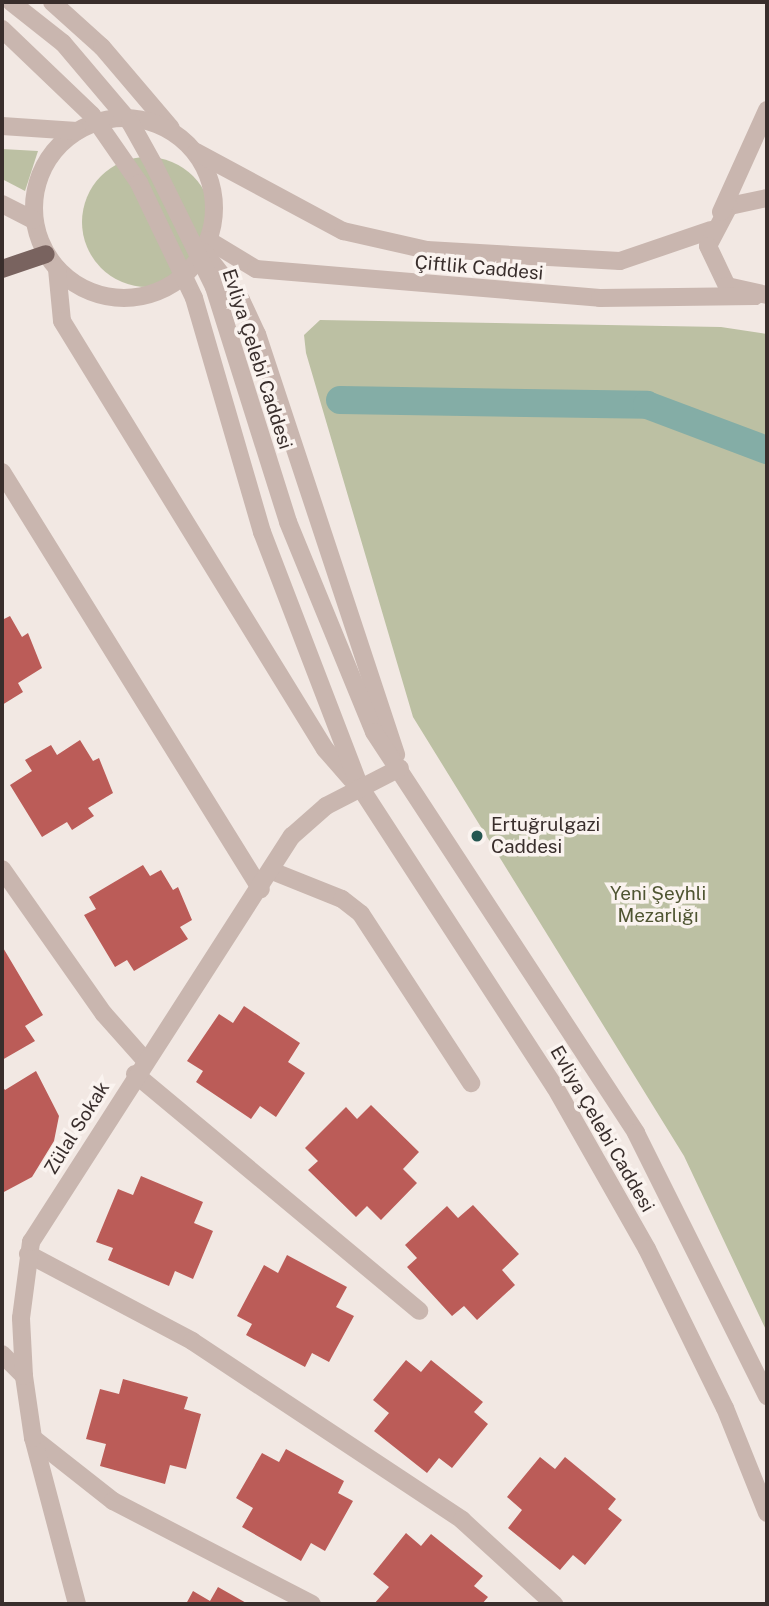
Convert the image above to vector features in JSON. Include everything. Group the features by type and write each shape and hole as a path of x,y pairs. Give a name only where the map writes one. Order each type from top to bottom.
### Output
{"main road":[{"path":"2,269 51,262"}],"street":[{"name":"Evliya Çelebi Caddesi","path":"11,2 63,43 130,122 154,165 214,287 288,522 358,701 636,1133 767,1395"},
{"path":"52,2 102,47 175,133 195,151 214,200 206,246 161,292 132,299 103,297 51,262 33,220 42,169 77,131"},
{"name":"Evliya Çelebi Caddesi","path":"2,29 92,115 139,183 194,298 262,532 360,787"},
{"path":"761,296 717,275 715,224 767,110"},
{"path":"2,127 77,131 126,118 175,133"},
{"name":"Çiftlik Caddesi","path":"195,151 343,231 427,250 621,261 715,224 742,199 767,198"},
{"path":"2,204 33,220"},
{"name":"Evliya Çelebi Caddesi","path":"206,246 241,300 257,334 400,768"},
{"name":"Çiftlik Caddesi","path":"206,246 256,270 600,298 761,296"},
{"name":"Evliya Çelebi Caddesi","path":"51,262 62,321 325,750 360,787 555,1087 647,1249 725,1408 767,1513"},
{"path":"2,472 261,889"},
{"name":"Zülal Sokak","path":"77,1604 33,1438 24,1376 21,1318 28,1254 139,1066 261,889 292,836 360,787 400,768"},
{"path":"2,869 139,1066 419,1311"},
{"path":"272,871 342,898 361,914 471,1083"},
{"path":"28,1254 192,1341 450,1512 509,1558 554,1604"},
{"path":"2,1354 24,1376"},
{"path":"33,1438 113,1501 312,1604"}],"green space":[{"path":"2,149 38,151 25,191 2,179"},
{"path":"147,157 172,162 193,176 207,197 212,222 207,247 193,268 172,282 147,287 122,282 101,268 87,247 82,222 87,197 101,176 122,162"},
{"name":"Yeni Şeyhli Mezarlığı","path":"320,320 721,327 767,334 767,1332 684,1156 413,717 306,353 304,335"}],"building":[{"path":"10,616 22,637 28,633 42,668 18,683 23,692 2,705 2,620"},
{"path":"80,740 93,761 99,758 113,793 88,808 94,816 72,830 67,822 42,837 10,785 32,771 25,760 51,745 57,755"},
{"path":"143,865 150,876 161,870 173,890 178,887 192,920 180,927 188,939 134,971 127,960 115,967 84,915 96,909 89,897"},
{"path":"2,946 43,1015 25,1026 35,1041 2,1060"},
{"path":"244,1006 300,1043 288,1062 305,1073 276,1117 260,1106 251,1119 196,1082 203,1071 187,1061 219,1014 233,1023"},
{"path":"36,1071 59,1116 54,1141 32,1177 2,1193 2,1086 5,1090"},
{"path":"371,1105 419,1152 403,1169 417,1183 381,1220 367,1206 356,1217 308,1170 318,1161 305,1148 346,1107 357,1119"},
{"path":"141,1176 203,1202 194,1223 213,1231 193,1279 175,1271 169,1286 108,1260 113,1248 96,1242 118,1189 133,1195"},
{"path":"473,1205 519,1254 502,1270 515,1285 477,1320 464,1306 452,1316 407,1267 417,1258 405,1245 447,1206 458,1218"},
{"path":"287,1255 347,1287 336,1307 354,1316 329,1362 312,1353 305,1367 246,1335 252,1324 237,1316 264,1265 278,1273"},
{"path":"406,1360 421,1372 431,1360 483,1402 474,1412 488,1424 452,1468 439,1458 427,1473 374,1431 389,1413 373,1400"},
{"path":"123,1379 188,1397 184,1409 201,1414 186,1469 170,1465 165,1484 100,1466 106,1444 86,1439 100,1389 119,1394"},
{"path":"286,1449 344,1481 338,1493 353,1501 325,1551 311,1543 301,1561 242,1527 253,1508 236,1498 262,1453 279,1462"},
{"path":"540,1457 555,1469 565,1457 616,1499 608,1509 622,1520 585,1565 573,1555 560,1570 508,1528 522,1510 507,1497"},
{"path":"406,1533 421,1546 431,1534 483,1576 474,1586 488,1597 482,1604 374,1604 389,1587 373,1574"},
{"path":"218,1587 248,1604 186,1604 193,1591 210,1601"}],"waterway":[{"path":"340,400 647,405 767,450"}],"place":[{"name":"Ertuğrulgazi Caddesi","path":"477,836"}]}
